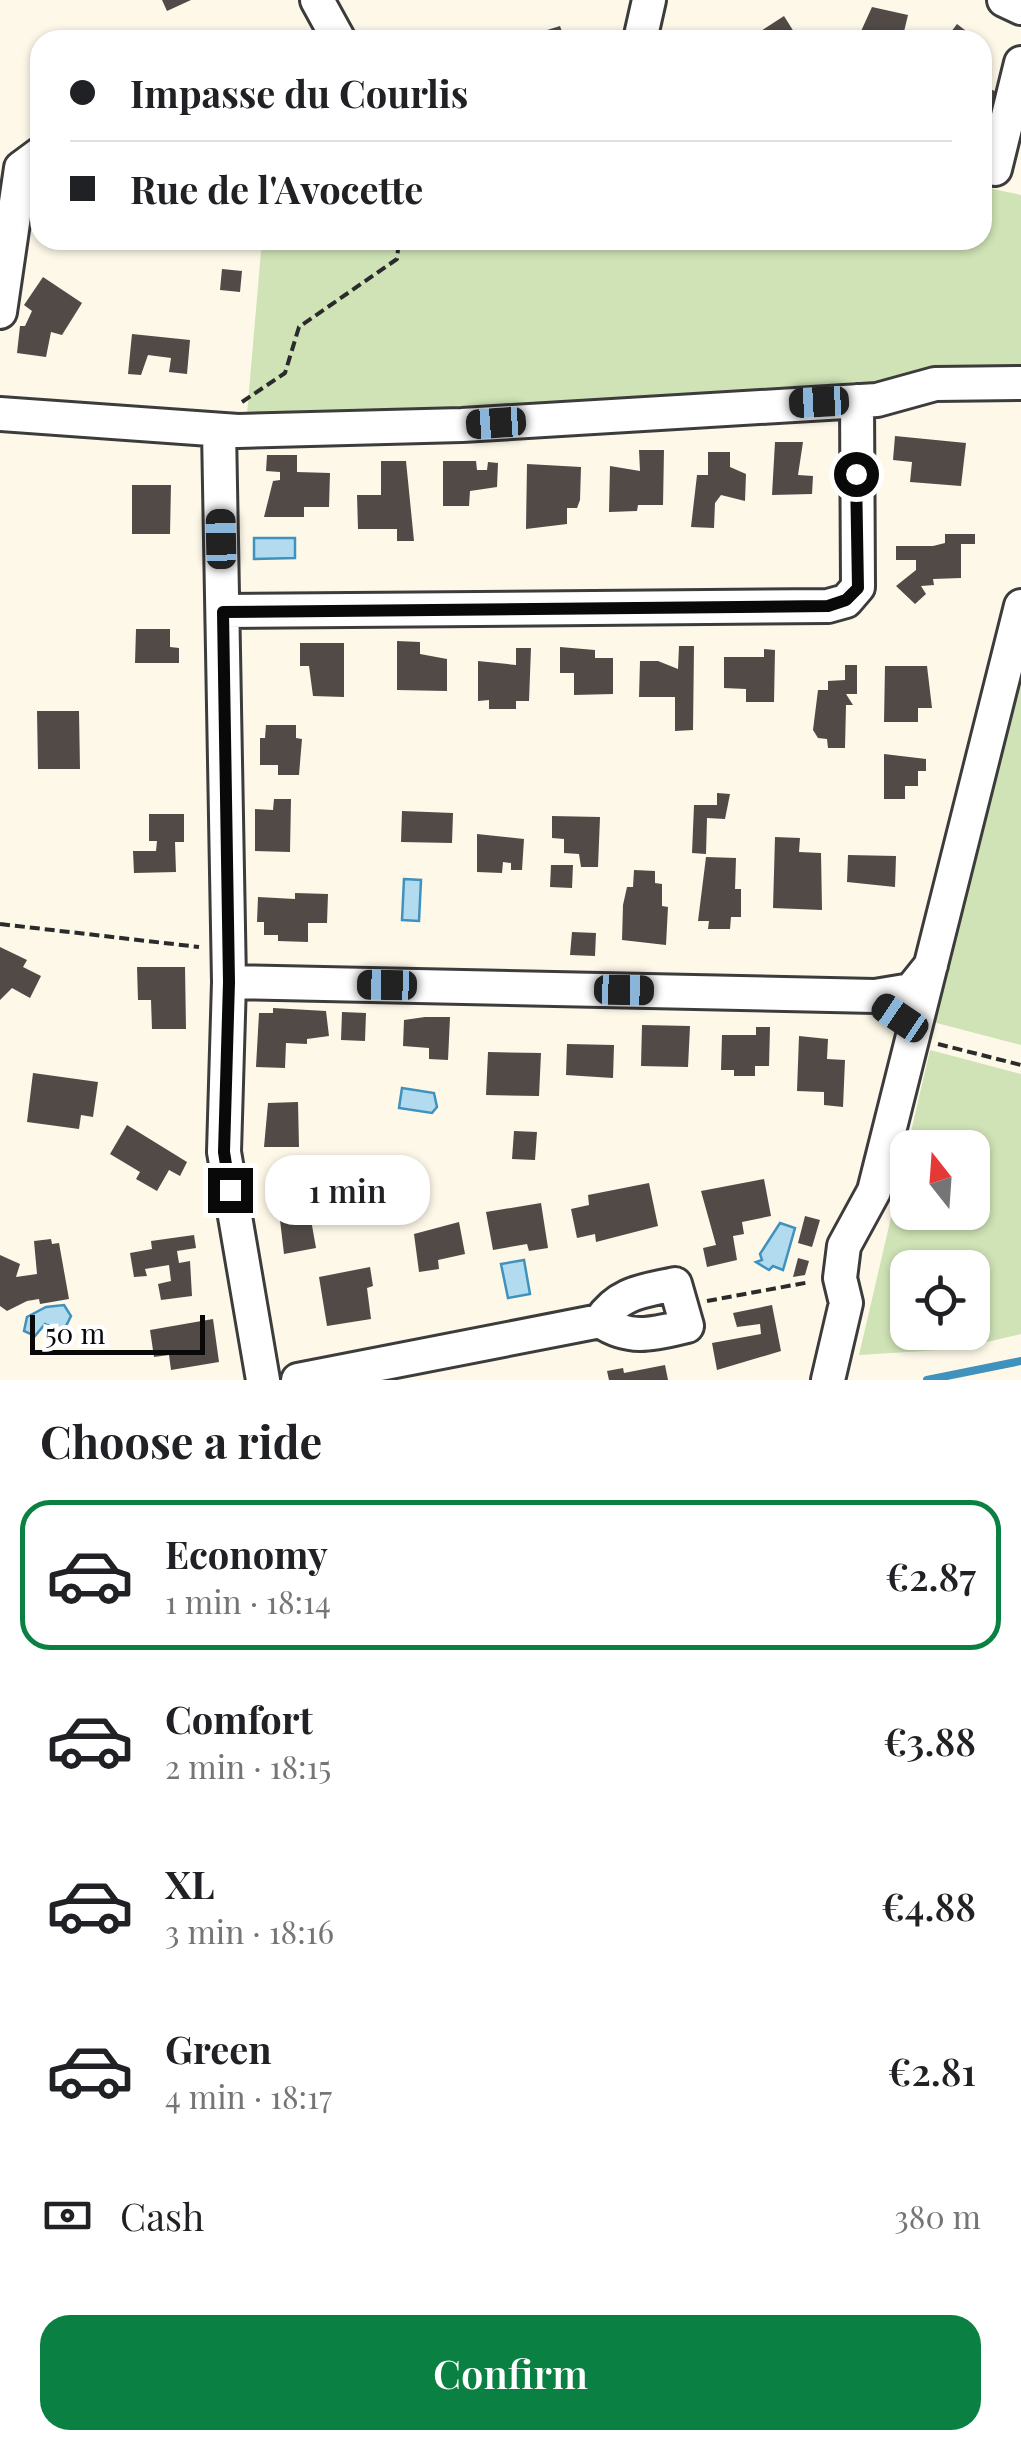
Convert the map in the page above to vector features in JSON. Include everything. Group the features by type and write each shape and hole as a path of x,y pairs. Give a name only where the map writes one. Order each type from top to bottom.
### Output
{"street":[{"path":"317,0 334,30"},
{"path":"642,30 649,0"},
{"path":"1004,0 1021,8"},
{"path":"999,170 1021,63"},
{"path":"0,312 22,168 30,162"},
{"path":"0,414 229,431 462,425 857,400 935,384 1021,383"},
{"path":"223,612 828,606 846,600 858,588 857,400"},
{"path":"229,431 223,612 228,966 224,1152 263,1380"},
{"path":"828,1380 846,1303 840,1278 844,1246 874,1191 1021,606"},
{"path":"228,966 860,995 911,990 932,963"},
{"path":"860,995 900,1018 910,1030 912,1040"},
{"path":"298,1380 600,1320 620,1334 640,1336 687,1326 682,1305"}],"path":[{"path":"229,431 242,402 285,373 299,327 397,259 398,250"},
{"path":"0,924 228,966"},
{"path":"912,1040 1021,1065"},
{"path":"682,1305 819,1281"}],"green space":[{"path":"992,189 1021,195 1021,369 951,368 857,386 415,410 247,414 261,250 992,250"},
{"path":"1021,644 1021,1045 929,1021"},
{"path":"930,1050 1021,1074 1021,1334 990,1341 990,1250 890,1250 890,1350 941,1350 859,1355 890,1222 890,1230 990,1230 990,1130 911,1130"}],"water":[{"path":"254,538 295,538 295,558 254,559"},
{"path":"404,879 421,880 419,921 402,920"},
{"path":"402,1088 434,1093 437,1107 432,1113 399,1108"},
{"path":"780,1223 795,1228 783,1270 773,1266 769,1270 756,1262 762,1260 760,1254"},
{"path":"524,1260 530,1294 508,1298 501,1264"},
{"path":"64,1305 71,1316 63,1332 45,1324 35,1336 24,1331 27,1317 46,1307"}],"building":[{"path":"162,0 191,0 167,11"},
{"path":"872,7 908,15 904,30 862,30"},
{"path":"784,16 793,30 762,30"},
{"path":"992,90 1001,94 997,112 992,110"},
{"path":"222,269 242,271 240,292 220,290"},
{"path":"43,277 82,303 62,335 51,332 46,357 17,353 20,326 25,326 32,311 24,305"},
{"path":"132,334 190,340 187,374 169,372 171,358 148,355 141,375 128,374"},
{"path":"895,436 966,443 961,486 910,482 912,462 893,460"},
{"path":"775,442 803,442 798,475 813,476 812,494 772,495"},
{"path":"639,450 664,450 663,505 638,505 637,511 609,512 610,466 640,471"},
{"path":"708,452 730,452 730,467 746,474 745,501 721,495 715,503 714,528 691,527 697,475 708,475"},
{"path":"267,455 297,455 297,472 330,473 329,507 304,507 304,517 264,517 273,481 280,480 280,472 266,471"},
{"path":"381,461 406,461 414,541 397,541 397,529 358,529 357,495 381,495"},
{"path":"443,461 476,461 477,470 487,470 488,462 498,463 497,487 470,491 469,506 443,506"},
{"path":"527,464 581,467 580,500 577,508 567,508 567,524 526,529"},
{"path":"132,485 171,485 170,534 132,534"},
{"path":"945,534 975,534 975,544 961,544 961,578 933,579 934,585 921,586 926,594 915,604 896,586 916,570 916,560 896,560 896,546 933,546 945,543"},
{"path":"136,629 170,629 170,647 179,648 179,663 135,663"},
{"path":"397,641 420,642 420,654 447,659 447,691 397,690"},
{"path":"300,643 344,643 344,697 313,696 309,666 300,666"},
{"path":"679,646 694,646 693,730 675,731 675,697 639,697 640,661 658,661 678,669"},
{"path":"560,647 595,650 595,658 613,658 613,694 574,695 574,673 560,673"},
{"path":"516,648 531,648 529,701 516,701 516,709 489,709 489,700 478,701 478,661 516,665"},
{"path":"764,649 775,650 774,702 746,702 746,689 724,688 724,657 764,657"},
{"path":"845,665 857,665 857,694 846,694 853,705 846,705 845,748 828,748 827,739 818,738 813,730 818,690 828,690 828,681 845,680"},
{"path":"885,666 927,666 932,708 918,708 918,722 884,722"},
{"path":"37,711 79,711 80,769 38,769"},
{"path":"266,725 296,725 296,738 302,739 299,775 278,775 278,765 260,765 260,738 265,738"},
{"path":"884,754 926,759 926,771 918,771 918,786 905,786 905,799 884,799"},
{"path":"717,793 730,794 725,819 707,818 706,854 692,853 694,805 717,805"},
{"path":"274,799 291,799 290,852 255,851 255,809 273,810"},
{"path":"402,811 453,813 452,843 401,842"},
{"path":"149,814 184,814 184,842 175,842 176,872 134,873 133,851 156,851 157,841 149,841"},
{"path":"552,816 600,817 598,867 581,867 579,854 564,853 564,839 552,838"},
{"path":"477,834 524,839 522,870 511,870 511,863 503,862 502,873 477,872"},
{"path":"775,837 800,838 799,852 821,853 822,910 773,908"},
{"path":"848,855 896,856 895,887 847,882"},
{"path":"706,857 736,858 735,889 741,889 741,917 731,917 730,929 708,929 709,921 698,921"},
{"path":"551,865 573,865 572,888 550,887"},
{"path":"634,870 655,871 655,883 662,884 662,906 668,907 666,945 622,940 623,905 627,887 633,887"},
{"path":"295,893 328,894 327,923 308,923 308,942 278,941 278,935 264,935 264,922 257,922 258,897 295,899"},
{"path":"572,932 596,933 595,956 570,955"},
{"path":"0,947 27,960 23,967 41,976 30,998 12,988 0,1000"},
{"path":"137,967 185,967 186,1029 152,1029 151,1000 138,1000"},
{"path":"273,1008 326,1011 329,1036 307,1039 307,1044 286,1043 285,1068 256,1067 259,1013 273,1013"},
{"path":"342,1012 366,1013 365,1041 341,1040"},
{"path":"450,1017 448,1060 429,1059 429,1048 403,1046 404,1020"},
{"path":"642,1025 690,1026 688,1067 641,1066"},
{"path":"756,1027 770,1027 769,1066 755,1066 755,1076 734,1076 734,1070 721,1070 722,1035 756,1035"},
{"path":"799,1036 828,1039 827,1059 845,1060 843,1107 824,1105 824,1092 797,1091"},
{"path":"567,1044 614,1045 613,1078 566,1075"},
{"path":"488,1052 541,1053 539,1096 486,1095"},
{"path":"33,1073 98,1082 93,1117 81,1115 79,1129 27,1122"},
{"path":"298,1102 299,1147 264,1147 268,1103"},
{"path":"127,1125 187,1162 180,1176 169,1170 157,1191 136,1179 140,1172 110,1154"},
{"path":"514,1131 537,1132 535,1160 512,1159"},
{"path":"764,1179 771,1216 742,1222 744,1234 733,1236 737,1260 707,1267 703,1248 716,1245 701,1191"},
{"path":"649,1183 658,1226 596,1242 595,1234 577,1238 571,1209 589,1205 588,1195"},
{"path":"307,1197 316,1248 284,1254 278,1203"},
{"path":"541,1203 548,1248 529,1251 527,1244 493,1250 486,1212"},
{"path":"805,1216 820,1220 812,1247 798,1243"},
{"path":"459,1222 465,1254 438,1260 439,1269 419,1272 414,1234"},
{"path":"194,1235 196,1248 177,1251 179,1263 190,1261 192,1296 161,1300 158,1284 171,1281 169,1265 145,1269 147,1276 134,1277 130,1253 152,1249 151,1241"},
{"path":"51,1239 52,1244 59,1243 69,1299 40,1304 39,1299 27,1301 7,1311 0,1306 0,1255 20,1264 16,1277 37,1274 34,1241"},
{"path":"798,1258 809,1261 805,1275 793,1277"},
{"path":"370,1267 373,1286 367,1288 371,1319 327,1326 319,1277"},
{"path":"772,1305 781,1351 717,1370 712,1343 761,1334 760,1324 737,1327 733,1313"},
{"path":"213,1319 219,1362 171,1370 169,1355 154,1357 150,1330"},
{"path":"665,1365 668,1380 609,1380 607,1371 623,1368 624,1373"}],"waterway":[{"path":"927,1380 1021,1361"}],"route":[{"path":"230,1190 224,1152 229,982 223,612 828,606 846,600 858,588 856,474"}]}
